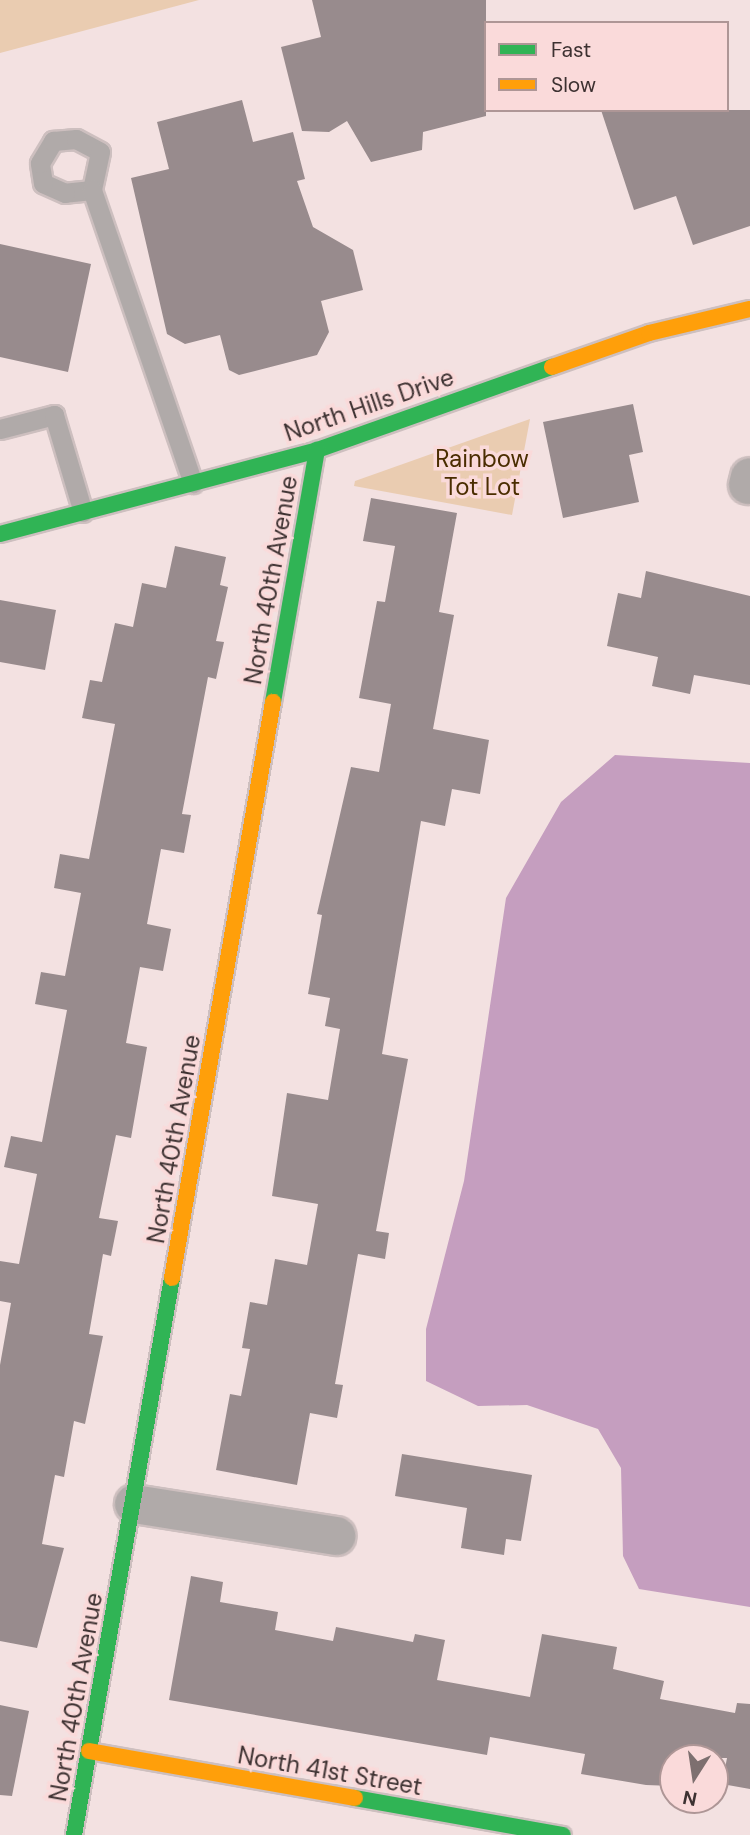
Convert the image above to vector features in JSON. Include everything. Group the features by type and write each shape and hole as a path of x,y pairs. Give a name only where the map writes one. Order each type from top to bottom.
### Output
{"street":[{"name":"North Hills Drive","path":"0,534 317,450 649,333 750,309"},
{"name":"North 40th Avenue","path":"74,1835 317,450"},
{"path":"134,1504 336,1536"},
{"name":"North 41st Street","path":"89,1751 563,1835"}],"lane":[{"path":"92,190 193,483"},
{"path":"0,429 54,415 83,512"}],"green space":[{"path":"0,0 199,0 0,53"},
{"name":"Rainbow Tot Lot","path":"530,419 512,515 354,486 355,481"}],"shaded area":[{"path":"615,755 750,763 750,1607 639,1589 623,1556 621,1468 598,1429 527,1405 478,1406 426,1381 426,1329 464,1181 506,898 561,802"}],"building":[{"path":"312,0 486,0 486,116 423,132 422,150 371,162 347,121 329,132 302,131 281,47 321,37"},
{"path":"242,100 253,142 293,132 305,179 297,181 313,227 353,250 363,290 321,301 329,332 317,355 239,375 229,370 220,335 185,344 167,334 131,178 169,169 157,122"},
{"path":"750,110 750,226 693,245 676,196 634,210 602,112"},
{"path":"0,244 91,264 68,372 0,357"},
{"path":"633,404 643,452 629,455 639,502 563,518 543,422"},
{"path":"371,498 457,513 439,612 454,615 433,729 489,740 480,794 452,789 445,826 421,821 382,1054 408,1059 376,1231 389,1233 385,1259 358,1254 335,1384 343,1385 337,1418 310,1413 297,1485 216,1470 230,1394 241,1396 250,1349 242,1348 250,1302 267,1305 275,1259 307,1265 318,1204 272,1196 287,1093 328,1100 340,1029 325,1026 330,998 308,994 322,915 317,914 351,767 379,772 391,704 359,698 377,601 385,602 395,546 363,541"},
{"path":"175,546 226,557 220,585 228,587 216,641 224,642 216,679 208,677 182,814 191,815 184,853 161,849 147,924 171,929 163,971 140,967 126,1043 147,1047 131,1138 116,1135 99,1218 118,1221 111,1256 103,1254 89,1334 103,1336 85,1424 74,1421 64,1477 55,1475 42,1544 64,1548 37,1648 0,1641 0,1365 11,1303 0,1301 0,1261 19,1264 37,1174 4,1167 11,1136 42,1142 67,1010 35,1004 41,972 65,976 81,893 54,888 60,854 89,859 115,724 82,718 90,680 102,682 115,623 133,627 142,583 166,588"},
{"path":"646,571 750,596 750,685 694,675 690,694 652,686 658,657 607,646 618,593 641,598"},
{"path":"0,600 56,610 45,670 0,662"},
{"path":"402,1454 532,1475 521,1541 506,1539 504,1555 461,1548 467,1508 395,1496"},
{"path":"191,1576 223,1582 220,1602 278,1612 275,1630 333,1641 336,1627 413,1642 415,1634 445,1640 437,1680 530,1697 542,1634 617,1647 613,1669 664,1681 660,1699 735,1713 737,1703 750,1704 750,1789 729,1785 729,1744 659,1744 659,1785 646,1785 581,1774 585,1754 490,1737 487,1755 169,1700"},
{"path":"0,1705 29,1711 12,1796 0,1795"}],"traffic: fast":[{"path":"0,534 317,450 552,367"},
{"path":"273,702 317,450"},
{"path":"74,1835 172,1278"},
{"path":"355,1798 563,1835"}],"traffic: slow":[{"path":"552,367 649,333 750,309"},
{"path":"172,1278 273,702"},
{"path":"89,1751 355,1798"}]}
